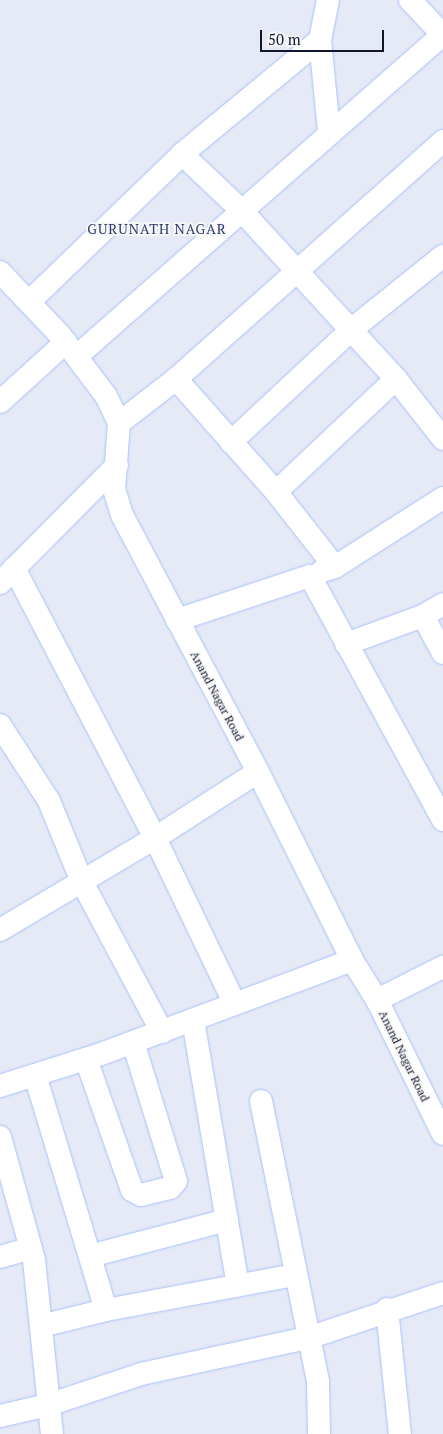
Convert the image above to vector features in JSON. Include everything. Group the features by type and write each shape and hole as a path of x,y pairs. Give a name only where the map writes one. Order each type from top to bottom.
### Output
{"street":[{"path":"328,0 320,40 329,132"},
{"path":"0,402 71,349 240,209 443,34 410,0"},
{"path":"29,302 182,154 320,40"},
{"path":"119,422 176,379 443,141"},
{"path":"182,154 240,209 396,379 443,439"},
{"path":"231,442 351,330 443,256"},
{"name":"Anand Nagar Road","path":"0,272 71,349 106,396 119,422 114,488 122,515 258,772 352,960 377,1000 443,1134"},
{"path":"176,379 276,492 335,567"},
{"path":"276,492 396,379"},
{"path":"117,465 7,575 155,838 236,1004"},
{"path":"176,620 335,567 443,498"},
{"path":"310,576 443,820"},
{"path":"346,644 423,616 443,604"},
{"path":"423,616 443,652"},
{"path":"0,725 48,801 82,882 162,1032"},
{"path":"0,930 155,838 258,772"},
{"path":"0,1086 86,1059 162,1032 352,960"},
{"path":"377,1000 443,967"},
{"path":"193,1020 238,1285"},
{"path":"86,1059 132,1190 141,1195 170,1188 176,1181 134,1042"},
{"path":"35,1075 106,1310"},
{"path":"261,1101 318,1382 319,1434"},
{"path":"0,1137 31,1248 52,1434"},
{"path":"90,1256 226,1220"},
{"path":"0,1257 31,1248"},
{"path":"41,1326 106,1310 295,1275"},
{"path":"0,1416 48,1405 141,1374 308,1338 387,1309 443,1293"},
{"path":"387,1309 400,1434"}],"district":[{"name":"GURUNATH NAGAR","path":"157,229"}]}
